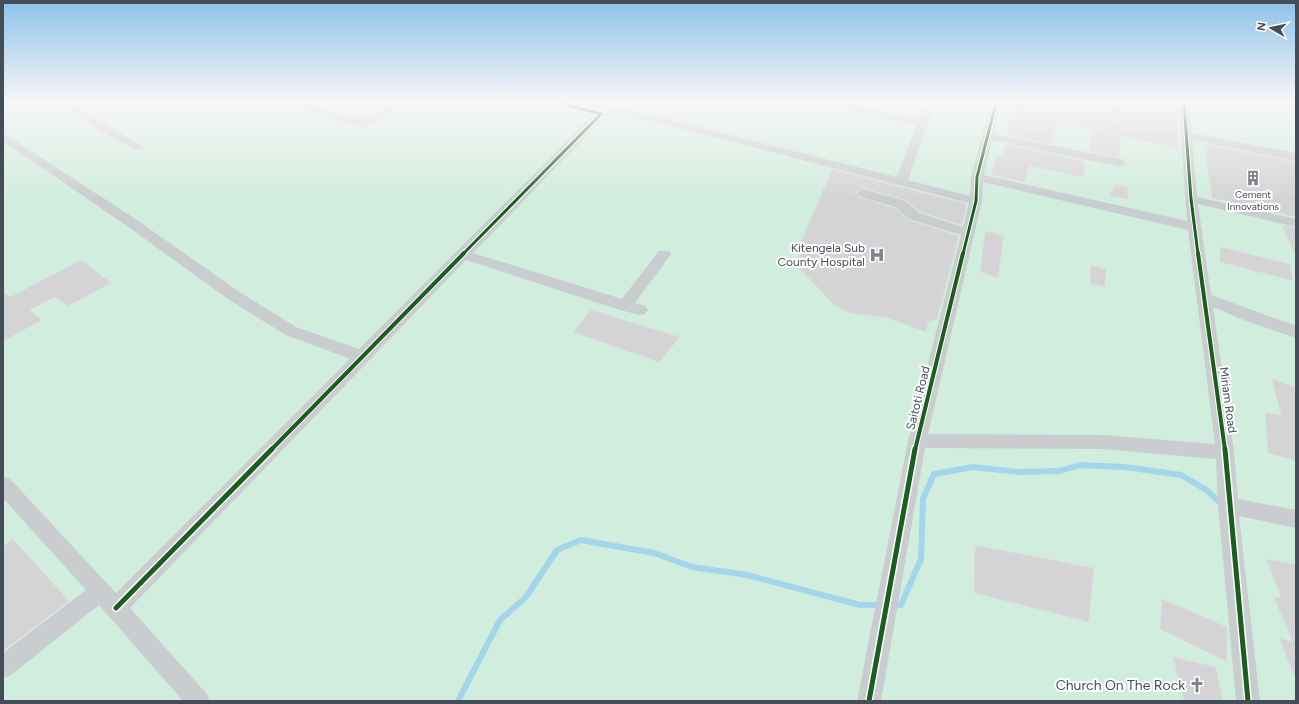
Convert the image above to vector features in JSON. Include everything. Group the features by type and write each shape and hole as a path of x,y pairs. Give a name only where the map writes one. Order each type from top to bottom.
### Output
{"street":[{"path":"3,136 132,223 233,295 291,331 363,358"},
{"path":"117,136 138,147"},
{"path":"116,608 580,136"},
{"path":"720,136 976,200"},
{"path":"901,182 918,136"},
{"path":"988,136 1121,163"},
{"name":"Saitoti Road","path":"869,701 917,441 976,200 977,177 988,136"},
{"name":"Miriam Road","path":"1187,136 1194,227 1225,452 1228,505 1248,701"},
{"path":"1191,136 1296,156"},
{"path":"977,177 1194,227"},
{"path":"863,193 900,204 909,214 914,216 968,233"},
{"path":"1191,199 1296,223"},
{"path":"625,306 664,254"},
{"path":"464,255 640,310"},
{"path":"1204,298 1251,317 1296,332"},
{"path":"917,441 1102,442 1225,452"},
{"path":"3,485 101,591 198,701"},
{"path":"1228,505 1296,520"},
{"path":"3,667 101,591"}],"green space":[{"path":"3,136 1296,136 1296,701 3,701"}],"building":[{"path":"1010,136 1054,136 1051,144"},
{"path":"1091,136 1178,136 1178,148 1121,137 1119,157 1089,151"},
{"path":"1005,144 1085,161 1084,177 1029,166 1025,182 991,175 996,157 1003,158"},
{"name":"Cement Innovations","path":"1204,144 1296,162 1296,217 1212,198"},
{"name":"Kitengela Sub County Hospital","path":"832,169 967,204 962,225 920,212 905,200 863,188 856,193 859,197 894,208 909,220 959,236 937,319 928,322 926,332 888,318 851,313 835,306 798,267 801,242"},
{"path":"1115,184 1128,187 1128,199 1109,196"},
{"path":"1282,225 1296,228 1296,257"},
{"path":"985,231 1004,236 998,278 980,272"},
{"path":"1220,247 1290,264 1293,281 1220,262"},
{"path":"81,260 111,283 68,306 55,297 30,310 42,320 3,341 3,291 10,297"},
{"path":"1091,265 1106,269 1105,287 1090,284"},
{"path":"591,310 680,337 659,362 573,332"},
{"path":"1272,379 1296,388 1296,461 1268,453 1265,412 1281,415"},
{"path":"13,539 69,601 3,651 3,546"},
{"path":"975,545 1094,568 1089,622 974,593"},
{"path":"1266,559 1296,564 1296,680 1279,638 1293,642 1273,596 1281,598"},
{"path":"1162,599 1227,627 1227,662 1160,629"},
{"path":"1173,657 1216,667 1223,701 1184,701"}],"waterway":[{"path":"892,605 901,605 921,559 923,499 934,474 973,467 1018,472 1060,471 1080,465 1125,467 1181,475 1205,489 1222,504"},
{"path":"458,701 500,620 526,597 557,550 581,540 654,553 692,567 747,575 860,605 882,605"}],"cycle path":[{"path":"116,608 580,136"},
{"path":"869,701 917,441 976,201 977,177 988,136"},
{"path":"1186,136 1191,199 1225,452 1229,510 1248,701"}],"place":[{"name":"Cement Innovations","path":"1253,178"},
{"name":"Kitengela Sub County Hospital","path":"877,255"},
{"name":"Church On The Rock","path":"1197,685"}]}
